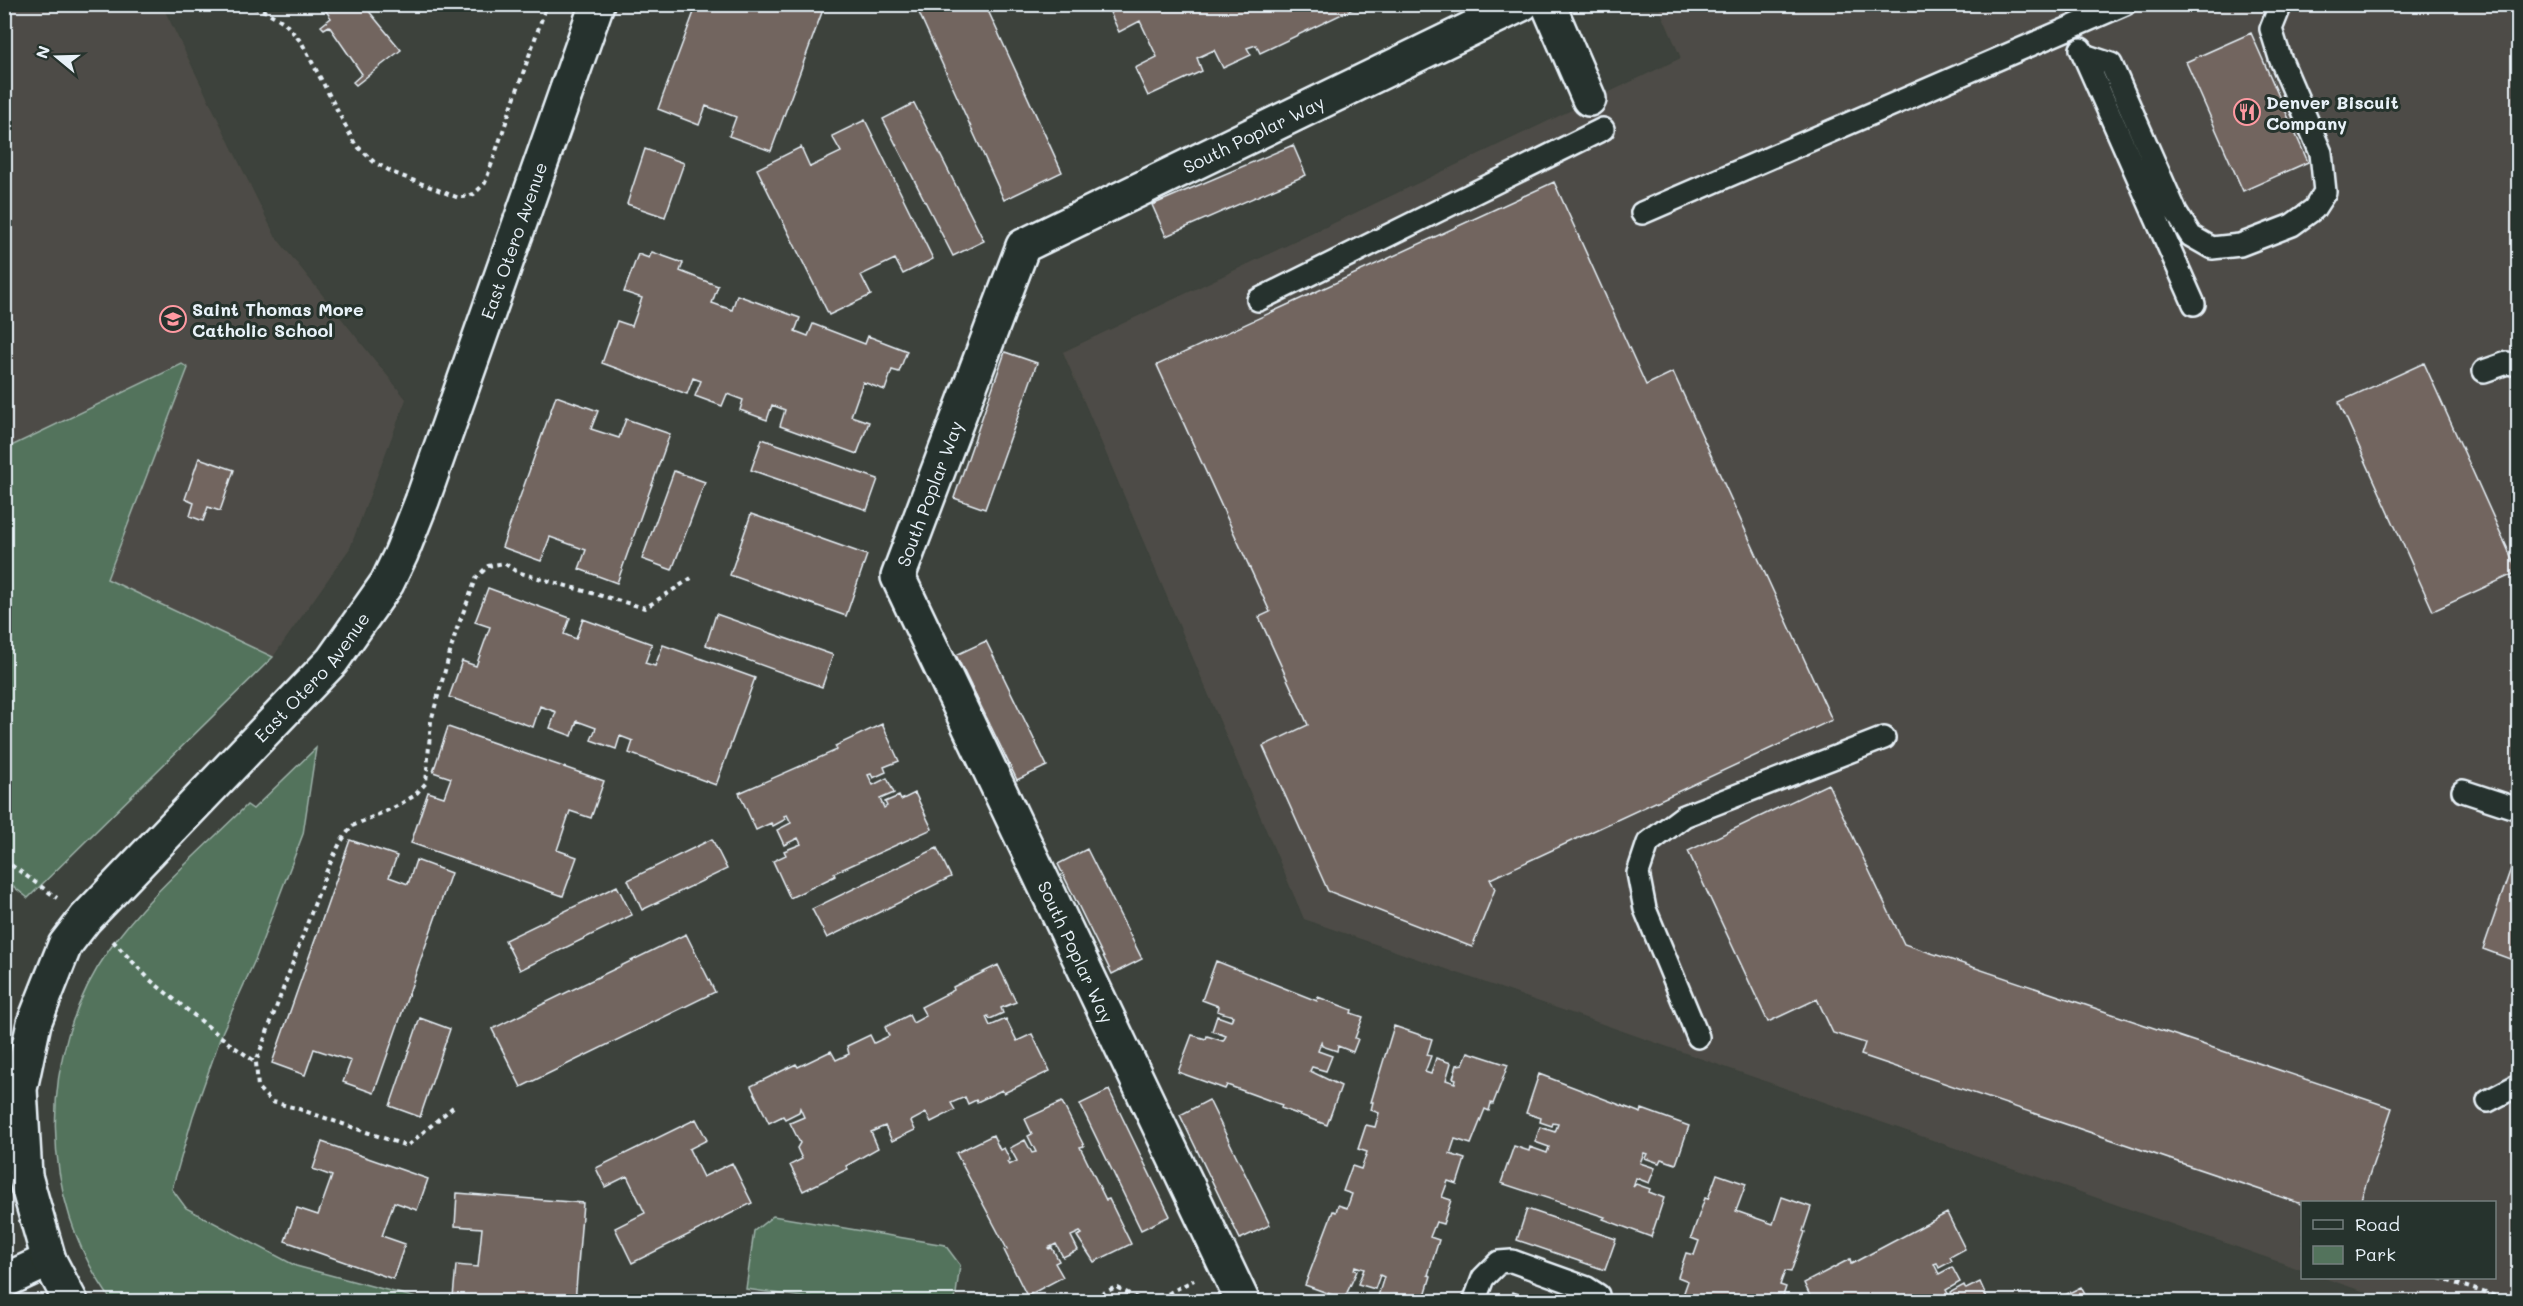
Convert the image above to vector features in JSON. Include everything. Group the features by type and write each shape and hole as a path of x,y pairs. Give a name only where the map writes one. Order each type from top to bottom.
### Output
{"street":[{"name":"East Otero Avenue","path":"71,1302 49,1260 25,1176 20,1089 38,1013 65,945 85,919 332,661 387,583 422,501 597,4"},
{"name":"South Poplar Way","path":"1243,1302 898,577 1023,246 1522,4"},
{"path":"1548,4 1589,99"},
{"path":"4,1281 49,1260"}],"lane":[{"path":"1642,213 2125,4"},
{"path":"2084,55 2111,64 2175,212 2191,236 2212,248 2240,245 2292,225 2314,209 2325,192 2321,153 2280,58 2271,29 2281,4"},
{"path":"2072,28 2194,304"},
{"path":"1258,300 1603,129"},
{"path":"2484,370 2507,363 2518,365"},
{"path":"1698,1037 1645,909 1638,873 1648,843 1684,816 1884,738"},
{"path":"2463,791 2518,809"},
{"path":"2488,1101 2518,1085"},
{"path":"1474,1302 1483,1278 1499,1262 1512,1261 1587,1288 1598,1296 1599,1302"}],"path":[{"path":"245,4 267,12 284,22 302,43 355,144 374,162 394,173 459,198 474,194 485,183 547,4"},
{"path":"453,1107 407,1146 272,1102 258,1088 256,1062 327,870 340,843 352,826 414,796 426,783 435,700 456,631 477,577 488,566 504,563 517,572 645,608 693,577"},
{"path":"4,860 85,919 116,944 150,980 256,1062"},
{"path":"2442,1279 2495,1296 2493,1302"},
{"path":"1085,1302 1116,1287 1145,1302"},
{"path":"1152,1302 1169,1292 1173,1302"}],"shaded area":[{"name":"Saint Thomas More Catholic School","path":"4,5 162,5 275,236 406,399 350,548 273,657 107,579 188,369 5,452"},
{"path":"1658,5 2518,5 2518,1301 2392,1301 2327,1279 2496,1279 2496,1201 2301,1201 2301,1270 1304,919 1063,352 1681,58"}],"green space":[{"path":"182,364 188,368 107,579 273,657 28,898 5,880 5,449"},
{"path":"316,748 303,834 255,960 222,1033 193,1116 172,1189 186,1208 296,1266 428,1301 112,1301 88,1261 70,1218 59,1173 55,1126 58,1080 68,1034 85,991 109,950 140,911 247,805 253,809"},
{"path":"773,1216 945,1245 960,1265 955,1301 837,1302 746,1289 754,1231"}],"building":[{"path":"321,4 363,4 401,50 356,85 353,82 362,74 329,26 324,29 321,26 331,18"},
{"path":"697,4 763,4 774,9 776,4 825,4 771,151 729,136 736,117 706,106 699,125 658,109"},
{"path":"915,4 985,4 1062,172 1004,200"},
{"path":"1120,4 1358,4 1359,6 1260,53 1256,45 1247,48 1251,55 1223,68 1214,50 1197,58 1202,71 1148,96 1135,68 1157,57 1140,21 1119,32 1109,10"},
{"name":"Denver Biscuit Company","path":"2251,33 2308,162 2243,191 2186,62"},
{"path":"914,103 984,241 953,256 883,119"},
{"path":"865,120 933,259 903,274 895,259 861,275 871,295 829,315 757,169 801,147 810,167 841,152 832,136"},
{"path":"1293,145 1306,175 1166,236 1152,205"},
{"path":"645,149 684,163 665,217 627,204"},
{"path":"1554,182 1646,385 1673,372 1832,720 1490,879 1495,889 1472,947 1328,891 1263,746 1308,725 1259,617 1270,612 1157,365"},
{"path":"652,252 683,263 680,271 718,286 712,303 732,310 737,295 800,318 795,331 808,336 813,324 865,344 868,336 907,351 899,372 892,370 885,390 863,382 851,416 869,422 857,454 780,426 785,410 772,405 767,420 740,410 743,400 727,394 722,406 695,396 701,381 693,378 687,394 602,363 617,321 632,326 642,298 624,292 638,254 649,258"},
{"path":"1005,352 1037,363 985,509 954,498"},
{"path":"2424,363 2518,572 2433,611 2339,402"},
{"path":"556,396 598,411 591,429 619,438 626,419 670,434 617,583 579,569 586,550 550,537 541,561 502,547"},
{"path":"762,439 878,479 867,510 751,470"},
{"path":"199,458 234,470 220,511 208,507 203,521 190,516 194,503 185,499"},
{"path":"674,471 705,482 672,570 642,559"},
{"path":"751,514 867,555 846,616 730,575"},
{"path":"488,588 570,618 564,634 576,639 583,619 652,644 645,663 655,666 663,645 755,678 716,785 629,753 633,741 620,736 616,749 591,740 596,728 577,721 572,736 550,728 556,712 540,706 533,727 449,697 462,661 476,666 490,627 475,622"},
{"path":"716,614 833,655 822,687 706,645"},
{"path":"986,641 1047,766 1017,780 956,655"},
{"path":"882,724 899,761 884,767 886,772 873,778 871,774 868,775 873,785 887,778 894,793 880,799 884,808 887,806 885,802 899,796 901,800 915,793 932,829 834,873 835,876 790,898 773,861 786,855 784,851 801,844 798,838 784,845 777,830 791,823 787,815 784,816 786,819 773,826 771,823 756,830 739,793 837,750 835,746"},
{"path":"448,727 604,781 591,818 570,811 557,850 577,857 563,896 411,843 428,792 444,797 451,778 433,772"},
{"path":"1828,784 1904,944 2392,1108 2360,1201 2301,1201 2301,1204 1861,1055 1865,1043 1833,1033 1817,999 1768,1022 1688,851"},
{"path":"712,839 727,869 642,910 628,880"},
{"path":"350,840 397,856 389,877 408,884 416,860 451,873 374,1093 343,1082 351,1061 314,1049 305,1075 272,1063"},
{"path":"937,848 951,877 827,938 812,909"},
{"path":"2518,848 2518,962 2483,949"},
{"path":"1087,849 1142,959 1112,974 1058,864"},
{"path":"617,886 632,915 520,970 505,940"},
{"path":"686,934 715,992 521,1087 492,1029"},
{"path":"1216,961 1317,1001 1318,997 1352,1010 1351,1013 1363,1017 1355,1038 1358,1039 1353,1052 1338,1046 1337,1051 1322,1046 1321,1042 1318,1051 1332,1056 1326,1071 1312,1067 1310,1071 1341,1086 1327,1125 1281,1108 1282,1105 1227,1085 1225,1089 1178,1072 1192,1035 1206,1039 1207,1036 1223,1041 1226,1036 1212,1031 1217,1016 1231,1021 1233,1016 1217,1011 1218,1006 1202,1000"},
{"path":"998,965 1016,1002 1001,1008 1003,1013 990,1019 986,1017 990,1026 1006,1019 1017,1041 1032,1034 1050,1071 1004,1093 1002,1090 977,1102 976,1100 968,1104 965,1097 951,1103 955,1110 931,1122 926,1113 911,1121 915,1130 892,1141 885,1126 871,1132 878,1148 846,1166 848,1169 803,1191 790,1165 802,1159 797,1148 800,1143 790,1123 804,1117 800,1108 799,1112 785,1119 783,1116 769,1123 751,1086 796,1064 798,1067 831,1051 836,1060 849,1054 847,1046 870,1035 874,1043 889,1036 885,1027 909,1015 913,1023 926,1016 921,1007 954,990 953,987"},
{"path":"420,1018 450,1029 420,1117 390,1106"},
{"path":"1394,1026 1432,1039 1427,1055 1431,1056 1425,1072 1431,1074 1436,1058 1451,1063 1446,1080 1455,1083 1456,1079 1453,1078 1457,1065 1463,1064 1468,1052 1508,1065 1493,1104 1491,1103 1489,1111 1485,1109 1471,1144 1455,1139 1450,1154 1465,1159 1457,1184 1448,1181 1442,1197 1451,1200 1443,1224 1436,1222 1430,1237 1439,1240 1428,1275 1431,1276 1423,1302 1380,1302 1381,1297 1378,1296 1384,1277 1380,1275 1375,1289 1358,1284 1364,1269 1355,1266 1354,1270 1357,1271 1344,1299 1305,1285 1333,1211 1336,1212 1338,1205 1347,1208 1352,1194 1343,1191 1352,1166 1361,1169 1367,1152 1358,1149 1366,1125 1375,1127 1379,1113 1371,1110 1373,1102 1371,1102"},
{"path":"1539,1074 1641,1113 1642,1109 1689,1126 1676,1164 1661,1159 1659,1163 1645,1158 1647,1154 1644,1153 1640,1163 1655,1168 1649,1183 1636,1178 1633,1187 1636,1184 1664,1198 1651,1237 1603,1219 1605,1217 1501,1183 1514,1146 1529,1151 1530,1147 1547,1153 1549,1147 1535,1142 1540,1127 1555,1132 1558,1124 1553,1123 1552,1126 1540,1122 1541,1118 1526,1113"},
{"path":"1109,1090 1170,1216 1141,1230 1080,1104"},
{"path":"1209,1100 1270,1225 1240,1239 1180,1115"},
{"path":"1062,1102 1084,1146 1080,1147 1131,1244 1094,1262 1077,1236 1082,1234 1080,1232 1071,1236 1078,1250 1063,1257 1056,1244 1048,1248 1052,1248 1059,1261 1055,1263 1063,1277 1027,1296 1004,1250 1007,1249 956,1153 993,1135 1000,1150 1004,1148 1010,1160 1007,1162 1009,1165 1017,1161 1010,1148 1025,1140 1032,1153 1036,1152 1028,1136 1032,1134 1025,1119"},
{"path":"696,1119 707,1140 689,1149 703,1177 732,1163 752,1203 632,1263 615,1228 645,1213 627,1176 605,1187 596,1168"},
{"path":"322,1142 428,1179 417,1210 394,1202 382,1236 405,1244 393,1279 285,1241 297,1208 318,1215 332,1176 313,1169"},
{"path":"1717,1174 1746,1184 1736,1211 1773,1224 1782,1197 1811,1207 1791,1272 1785,1271 1780,1285 1786,1287 1781,1302 1670,1302 1672,1294 1682,1298 1688,1281 1678,1277 1686,1253 1694,1255 1699,1241 1691,1238 1705,1198 1708,1199"},
{"path":"457,1193 583,1203 575,1302 505,1302 453,1297 456,1265 478,1267 482,1228 455,1226"},
{"path":"1527,1209 1616,1239 1605,1270 1517,1240"},
{"path":"1947,1213 1965,1249 1950,1257 1952,1261 1939,1268 1937,1263 1934,1264 1939,1274 1952,1267 1960,1282 1946,1290 1950,1297 1951,1292 1964,1285 1966,1289 1980,1282 1989,1302 1813,1302 1804,1283 1850,1259 1851,1264"},
{"path":"2081,1287 2089,1302 2051,1302"},
{"path":"1513,1292 1540,1302 1510,1302"}],"place":[{"name":"Denver Biscuit Company","path":"2247,112"},
{"name":"Saint Thomas More Catholic School","path":"173,319"}]}
